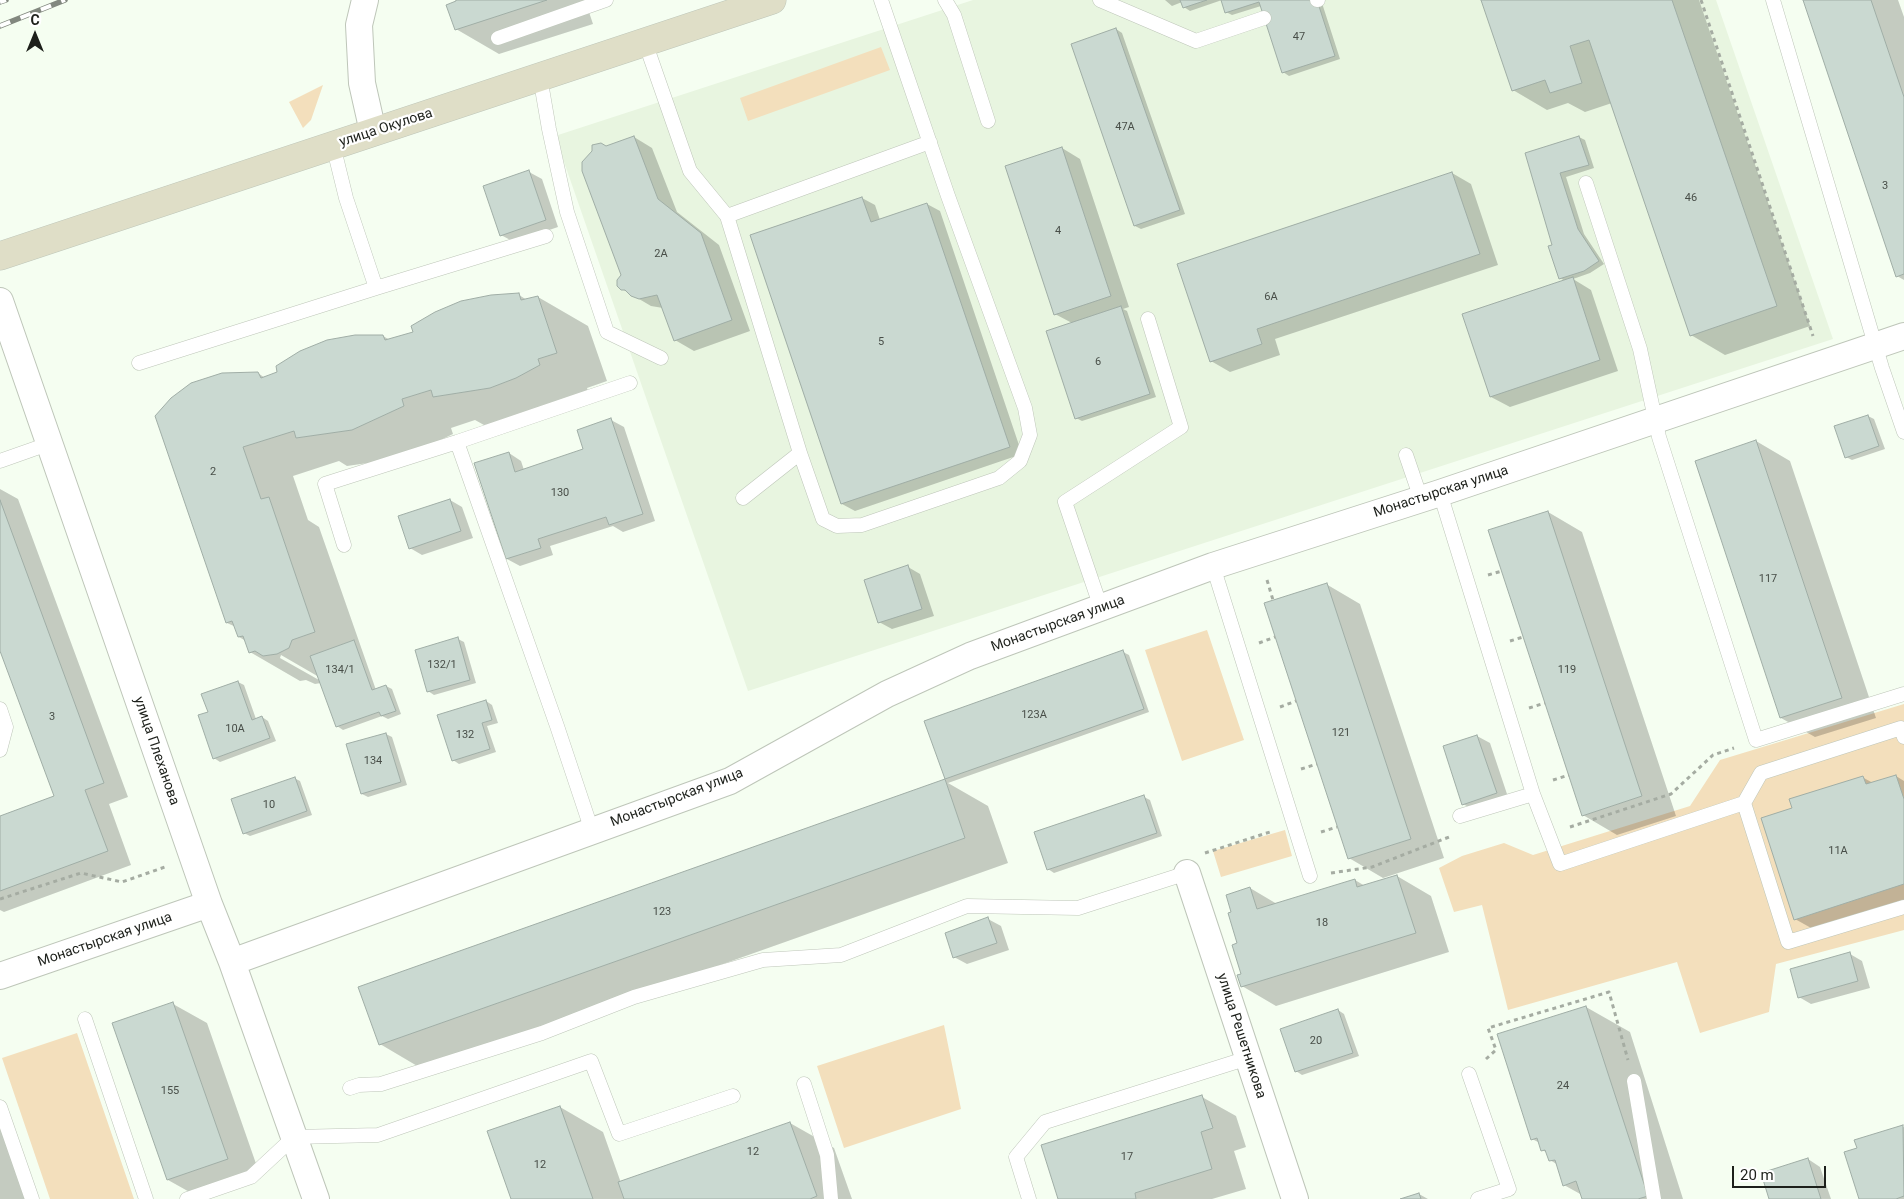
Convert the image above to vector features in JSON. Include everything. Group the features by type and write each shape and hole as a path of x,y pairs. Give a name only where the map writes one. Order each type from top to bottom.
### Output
{"main road":[{"name":"улица Окулова","path":"0,256 772,0"}],"street":[{"path":"365,0 359,25 362,83 374,132"},
{"name":"улица Плеханова","path":"0,301 193,859 232,962 316,1199"},
{"name":"Монастырская улица","path":"232,962 730,781 887,694 970,656 1213,566 1430,496 1904,336"},
{"name":"улица Решетникова","path":"1187,873 1295,1199"},
{"name":"Монастырская улица","path":"0,976 209,904"}],"lane":[{"path":"498,38 606,0"},
{"path":"645,42 690,171 727,216 800,454 823,519 837,526 862,525 999,478 1020,461 1030,435 1024,408 881,0"},
{"path":"945,0 954,16 988,121"},
{"path":"1100,0 1196,41 1264,18"},
{"path":"1773,0 1876,345 1904,432"},
{"path":"540,77 567,212 607,332 661,358"},
{"path":"727,216 930,142"},
{"path":"333,145 346,198 376,288"},
{"path":"1586,183 1640,349 1654,420 1756,740 1904,694"},
{"path":"139,363 546,236"},
{"path":"1101,608 1065,502 1182,427 1148,319"},
{"path":"344,545 326,484 630,383"},
{"path":"457,442 592,831"},
{"path":"0,461 48,444"},
{"path":"743,498 800,454"},
{"path":"1406,455 1430,496 1533,794 1560,864 1744,803 1761,773 1901,728 1904,737"},
{"path":"1213,566 1310,876"},
{"path":"0,709 6,727 0,750"},
{"path":"1460,816 1533,794"},
{"path":"1744,803 1788,942 1904,907"},
{"path":"350,1088 359,1085 381,1084 542,1033 634,997 763,960 841,955 967,906 1078,908 1187,873"},
{"path":"85,1019 146,1199"},
{"path":"1029,1199 1016,1157 1045,1122 1248,1058"},
{"path":"187,1199 251,1177 294,1137 378,1135 591,1061 619,1134 733,1096"},
{"path":"1469,1074 1509,1189 1478,1199"},
{"path":"1634,1081 1654,1199"},
{"path":"804,1084 827,1155 831,1199"},
{"path":"0,1106 32,1199"}],"path":[{"path":"1701,0 1822,364"},
{"path":"1483,577 1502,571"},
{"path":"1266,577 1273,600"},
{"path":"1503,644 1523,637"},
{"path":"1524,710 1545,703"},
{"path":"1569,828 1671,794 1713,755 1756,740"},
{"path":"1546,782 1569,775"},
{"path":"1187,873 1205,852 1293,825"},
{"path":"1310,876 1372,866 1457,835"},
{"path":"0,899 81,873 122,882 193,859"},
{"path":"1469,1074 1496,1050 1488,1028 1609,992 1634,1081"}],"shaded area":[{"path":"973,0 1716,0 1833,339 748,691 555,136"},
{"path":"881,47 890,70 748,121 740,98"},
{"path":"323,85 311,120 303,128 289,102"},
{"path":"1207,630 1244,740 1182,761 1145,650"},
{"path":"1904,704 1904,930 1776,964 1769,1012 1700,1033 1677,962 1508,1010 1482,905 1454,912 1439,868 1462,856 1504,843 1533,855 1690,806 1720,760"},
{"path":"1285,830 1292,856 1221,877 1213,851"},
{"path":"944,1025 961,1109 844,1148 817,1066"},
{"path":"77,1033 134,1199 50,1199 2,1058"}],"building":[{"path":"456,0 547,0 455,30 446,5"},
{"path":"1180,0 1207,0 1183,8"},
{"path":"1221,0 1317,0 1335,56 1282,73 1259,2 1225,13"},
{"path":"1481,0 1672,0 1777,306 1690,336 1589,40 1570,46 1582,83 1550,93 1545,80 1512,91"},
{"path":"1803,0 1871,0 1904,97 1904,274 1896,277"},
{"path":"1116,28 1180,210 1134,226 1071,44"},
{"path":"634,136 658,199 701,233 732,320 674,341 657,295 639,299 617,286 617,280 621,275 582,171 582,162 592,151 592,145 601,143 606,146"},
{"path":"1579,136 1589,165 1560,173 1578,229 1599,261 1584,271 1559,279 1548,246 1552,245 1525,153"},
{"path":"1062,147 1111,296 1054,315 1005,166"},
{"path":"529,170 546,220 500,236 483,186"},
{"path":"1452,172 1480,254 1257,329 1262,344 1210,362 1177,264"},
{"path":"862,197 871,222 927,203 1010,447 841,504 750,235"},
{"path":"1573,277 1600,360 1490,397 1462,314"},
{"path":"519,293 521,300 538,296 557,353 538,359 540,365 516,378 490,388 433,397 431,390 402,399 404,406 352,430 296,438 294,431 243,447 261,499 269,497 315,632 292,640 289,648 277,654 263,656 255,651 249,653 243,636 238,637 232,621 226,623 155,416 171,398 191,383 222,373 258,372 261,378 277,372 276,366 300,351 327,340 355,335 383,335 385,340 413,332 411,326 435,312 461,301 491,295"},
{"path":"1121,306 1150,394 1075,419 1046,331"},
{"path":"1868,415 1879,446 1845,458 1834,426"},
{"path":"611,418 643,514 609,525 606,517 538,539 541,548 506,559 474,463 509,452 515,472 583,449 577,430"},
{"path":"1756,440 1842,698 1780,718 1695,461"},
{"path":"450,499 461,531 409,549 398,516"},
{"path":"0,500 104,783 85,790 108,851 0,891 0,816 54,796 0,651"},
{"path":"1548,511 1642,796 1582,816 1488,530"},
{"path":"908,565 922,609 878,623 864,580"},
{"path":"1327,583 1411,839 1348,859 1264,603"},
{"path":"458,637 470,680 427,692 415,650"},
{"path":"354,640 372,690 386,685 396,711 381,716 379,712 336,727 310,656"},
{"path":"1123,650 1144,709 945,779 924,721"},
{"path":"238,681 252,720 262,716 270,738 213,759 198,715 208,712 201,694"},
{"path":"486,700 492,720 482,723 490,749 452,761 437,715"},
{"path":"386,733 401,782 361,794 346,744"},
{"path":"1477,735 1497,793 1462,805 1443,746"},
{"path":"1896,775 1904,799 1904,884 1794,920 1761,818 1792,808 1789,799 1863,776 1866,784"},
{"path":"295,777 307,811 243,834 231,799"},
{"path":"945,779 965,838 379,1045 358,987"},
{"path":"1144,795 1157,833 1047,870 1034,832"},
{"path":"1397,875 1416,933 1241,987 1237,975 1241,974 1232,945 1237,943 1228,913 1231,912 1226,895 1250,887 1257,909 1355,879 1357,887"},
{"path":"988,917 997,943 953,958 945,933"},
{"path":"1850,952 1858,981 1798,998 1790,969"},
{"path":"173,1002 228,1159 167,1180 112,1023"},
{"path":"1586,1006 1648,1196 1638,1199 1582,1199 1576,1181 1563,1186 1555,1160 1549,1161 1545,1150 1541,1151 1537,1138 1531,1140 1497,1034"},
{"path":"1338,1009 1353,1053 1295,1072 1280,1029"},
{"path":"1202,1095 1213,1128 1201,1132 1212,1169 1135,1193 1136,1199 1058,1199 1041,1145"},
{"path":"560,1106 593,1199 511,1199 487,1131"},
{"path":"790,1122 817,1196 810,1199 624,1199 618,1182"},
{"path":"1903,1125 1904,1196 1896,1199 1859,1199 1844,1152 1857,1148 1854,1140"},
{"path":"1808,1158 1821,1199 1769,1199 1761,1173"},
{"path":"1419,1193 1421,1199 1400,1199"}],"railway":[{"path":"0,2 6,0"},
{"path":"0,26 65,0"}]}
